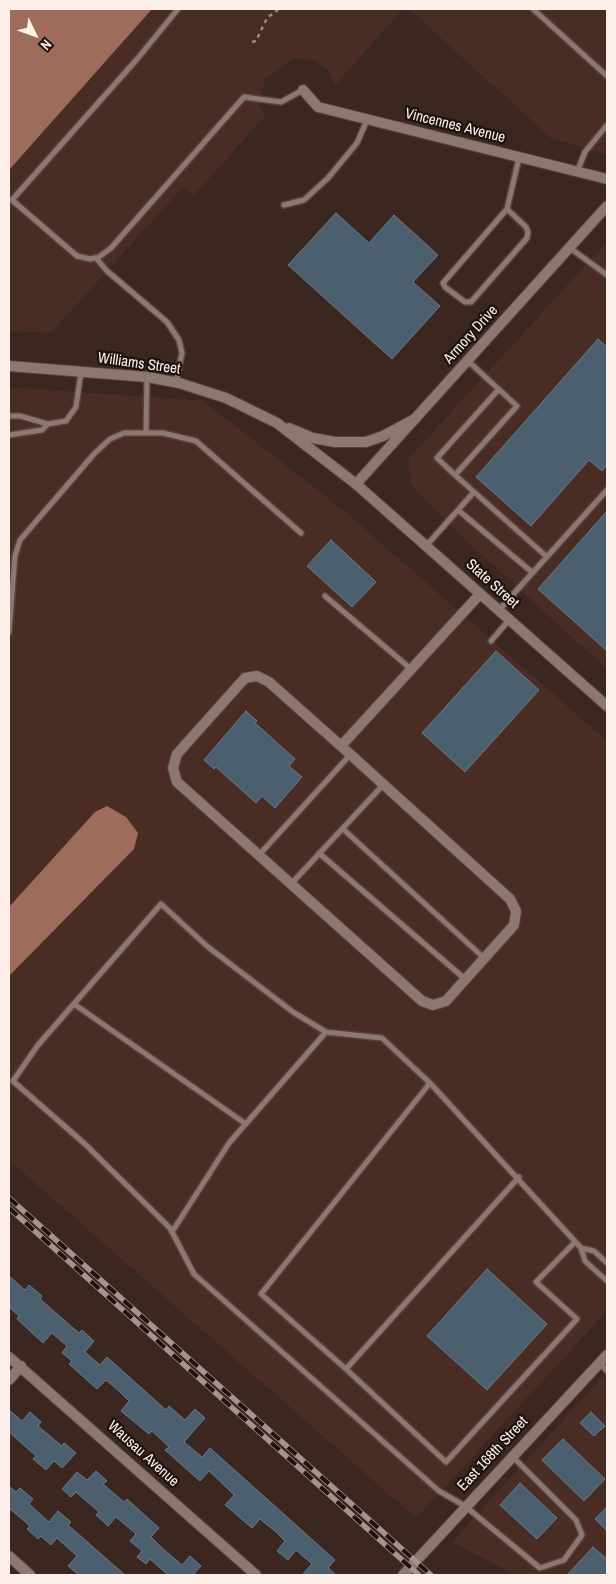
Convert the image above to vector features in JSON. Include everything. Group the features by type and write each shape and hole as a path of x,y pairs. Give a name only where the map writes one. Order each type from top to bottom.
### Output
{"street":[{"name":"Vincennes Avenue","path":"304,90 318,107 607,179"},
{"name":"Armory Drive","path":"356,484 607,206"},
{"name":"Williams Street","path":"9,366 147,376 176,382 226,398 277,423 356,484"},
{"path":"277,423 313,438 335,442 366,442 416,419"},
{"name":"State Street","path":"356,484 607,706"},
{"path":"341,746 480,594"},
{"path":"257,676 269,682 351,754 510,899 516,910 514,925 446,1001 433,1005 422,1001 178,782 173,768 177,754 244,678 257,676"},
{"name":"East 168th Street","path":"403,1575 511,1456 603,1367 607,1355"},
{"name":"Wausau Avenue","path":"9,1357 256,1575"},
{"path":"9,1380 21,1366"},
{"path":"9,1556 30,1575"}],"lane":[{"path":"178,9 138,58 12,200 77,256 90,259 96,258 111,248 244,97 282,102 304,90"},
{"path":"533,9 607,76"},
{"path":"284,205 304,200 328,178 357,143 367,120"},
{"path":"577,172 585,152 607,125"},
{"path":"507,209 526,227 528,238 471,302 465,302 445,288 443,283 507,209 519,158"},
{"path":"570,248 607,276"},
{"path":"96,258 167,322 179,340 182,353 176,382"},
{"path":"455,475 517,406 468,361"},
{"path":"9,416 20,416 48,424 66,421 70,418 76,407 82,371"},
{"path":"146,432 147,376"},
{"path":"499,389 436,458 547,557"},
{"path":"9,435 42,430 48,424"},
{"path":"9,632 16,556 20,540 110,439 124,433 172,434 196,441 301,533"},
{"path":"499,611 607,490"},
{"path":"426,546 474,492"},
{"path":"458,510 533,573"},
{"path":"325,596 411,668"},
{"path":"491,641 509,620"},
{"path":"259,855 351,754"},
{"path":"291,884 384,784"},
{"path":"342,829 484,958"},
{"path":"320,853 465,979"},
{"path":"511,1456 576,1520 582,1535 564,1560 540,1568 465,1506 439,1491 194,1274 172,1232 85,1144 13,1081 38,1045 161,904 208,947 293,1012 326,1032 382,1038 430,1083 519,1178 581,1248 585,1261 607,1281"},
{"path":"74,1004 246,1124"},
{"path":"172,1232 229,1143 326,1032"},
{"path":"430,1083 261,1294 446,1462 577,1319 536,1282 575,1242"},
{"path":"346,1370 519,1178"},
{"path":"581,1248 594,1251 607,1263"}],"path":[{"path":"252,42 256,41 267,18 279,9"}],"shaded area":[{"path":"9,9 403,9 335,85 328,70 316,61 302,58 291,60 265,79 259,107 266,115 194,195 183,187 51,333 9,331"},
{"path":"9,9 152,9 9,170"},
{"path":"409,9 607,9 607,153 603,154 551,138"},
{"path":"607,242 607,669 461,536 410,483 409,458"},
{"path":"9,387 203,401 343,510 607,741 607,1311 416,1518 9,1160"},
{"path":"107,806 126,817 138,833 134,849 9,976 9,907 95,812"},
{"path":"607,1372 607,1575 516,1575 452,1542"}],"building":[{"path":"336,213 369,243 394,215 438,255 413,282 440,306 392,359 288,265"},
{"path":"598,339 607,347 607,464 602,471 589,460 531,526 476,477"},
{"path":"607,511 607,651 538,589"},
{"path":"331,540 376,582 352,607 307,566"},
{"path":"496,651 539,690 465,772 422,733"},
{"path":"246,711 257,721 255,723 295,759 289,766 302,777 275,808 262,796 256,803 216,767 214,769 204,760"},
{"path":"487,1269 547,1324 487,1390 427,1336"},
{"path":"9,1276 25,1290 29,1285 42,1296 40,1299 79,1333 82,1330 94,1341 85,1352 100,1365 107,1357 166,1410 169,1406 185,1420 195,1409 205,1418 184,1442 202,1457 210,1448 335,1560 328,1568 336,1575 302,1575 312,1564 296,1550 288,1560 277,1551 285,1541 276,1532 260,1519 252,1528 225,1505 234,1495 209,1471 200,1481 165,1450 169,1447 152,1431 149,1434 121,1411 129,1401 120,1392 106,1380 97,1389 69,1364 72,1361 62,1353 67,1346 52,1333 43,1343 17,1319 19,1316 9,1307"},
{"path":"9,1410 22,1421 30,1412 41,1422 38,1426 62,1446 64,1443 76,1453 62,1468 54,1461 46,1470 33,1459 36,1456 9,1432"},
{"path":"591,1412 605,1426 594,1436 580,1423"},
{"path":"563,1439 605,1479 584,1501 542,1460"},
{"path":"96,1471 107,1481 103,1484 124,1502 127,1499 159,1528 151,1537 161,1547 182,1565 190,1556 201,1566 193,1575 168,1575 150,1559 146,1564 137,1557 142,1551 130,1541 136,1534 116,1517 108,1526 96,1515 99,1512 76,1492 71,1497 62,1489 77,1472 87,1480"},
{"path":"520,1483 557,1518 537,1539 500,1505"},
{"path":"9,1486 16,1492 20,1488 33,1499 29,1504 49,1522 58,1511 71,1522 68,1525 125,1575 79,1575 68,1566 77,1556 57,1538 51,1545 41,1536 38,1539 27,1529 30,1526 9,1508"},
{"path":"607,1507 607,1531 595,1519"},
{"path":"593,1547 607,1559 607,1575 567,1575"}],"railway":[{"path":"9,1198 431,1575"},
{"path":"9,1208 419,1575"}]}
